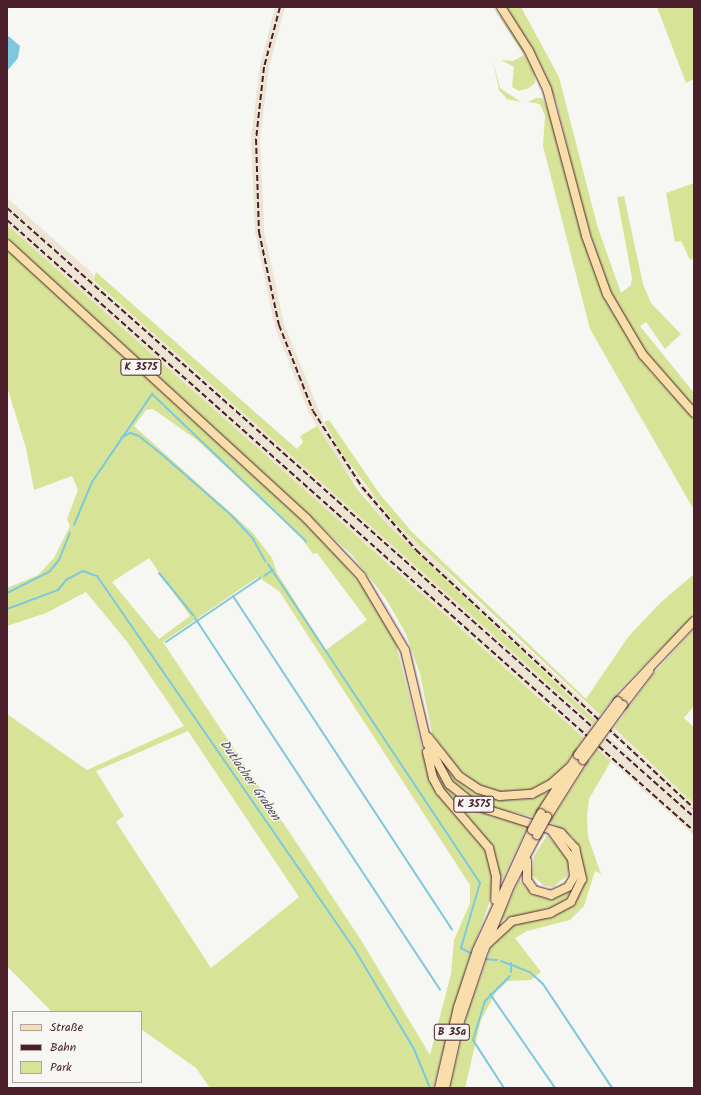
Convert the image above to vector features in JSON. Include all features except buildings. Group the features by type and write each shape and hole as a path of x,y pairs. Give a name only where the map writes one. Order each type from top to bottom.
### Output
{"main road":[{"path":"501,7 529,51 547,89 586,236 607,294 643,355 694,413"},
{"name":"K 3575","path":"7,244 306,518 347,560 377,599 405,650 423,732 443,776 467,800 488,811 549,827"},
{"name":"B 35a","path":"544,815 580,758 621,703 662,654 694,621"},
{"path":"423,732 459,776 494,795 532,794 551,784 571,766"},
{"path":"427,743 429,765 440,791 483,839 493,857 496,878 494,909"},
{"name":"B 35a","path":"482,949 494,909 571,766 580,758"},
{"path":"532,844 525,867 530,885 544,895 563,892 572,882 574,868 568,849 549,827"},
{"path":"482,949 512,921 550,913 571,902 582,879 581,862 568,838 549,827"},
{"name":"B 35a","path":"439,1088 471,977 482,949 532,844 535,833"},
{"name":"B 35a","path":"445,1088 471,977"}],"shaded area":[{"path":"275,7 285,7 269,68 260,139 264,231 284,324 327,430 364,485 466,592 694,804 694,835 7,225 7,198 93,274 93,281 661,782 388,525 334,455 309,413 275,327 255,232 251,138 260,66"}],"green space":[{"path":"493,7 518,39 535,74 535,83 529,88 519,91 512,87 514,67 501,60 513,61 524,55"},
{"path":"505,7 521,7 559,77 597,225 621,293 631,285 632,278 617,197 624,196 643,284 651,303 681,334 665,349 646,322 640,326 694,393 694,408 650,361 610,295 581,203 557,103 540,62"},
{"path":"657,7 694,7 694,79 686,83"},
{"path":"493,60 500,88 521,102 507,99 499,90"},
{"path":"536,98 542,98 550,113 587,251 611,309 652,373 694,417 694,510 590,329 543,146 545,116 540,104 528,102"},
{"path":"694,183 694,258 690,260 681,241 675,242 666,193"},
{"path":"7,225 584,738 558,775 531,792 501,794 480,787 461,774 432,733 420,674 406,634 386,599 352,555 7,239"},
{"path":"7,249 321,538 367,591 395,640 430,779 446,805 487,851 493,873 490,901 467,964 433,1088 210,1088 196,1068 142,1030 142,1011 51,1011 7,966 7,714 87,770 184,726 128,643 86,592 46,613 7,626 7,588 38,575 54,558 70,526 67,519 78,490 72,476 34,490 26,448 7,387","holes":["153,409 197,440 300,536 313,554 317,553 367,620 326,650 277,573 272,558 252,532 134,426 146,410","149,558 190,616 159,639 112,582","258,577 279,591 470,885 470,903 454,940 451,974 430,1055 361,940 163,642","188,731 299,897 211,968 116,822 124,816 96,771"]},
{"path":"96,272 297,449 303,442 300,436 317,426 358,490 388,525 596,721 594,724 93,280"},
{"path":"329,420 379,493 411,531 586,699 628,637 660,603 694,574 694,616 620,689 600,715 393,520 340,451 324,422"},
{"path":"694,629 694,706 684,718 694,727 694,804 614,728 654,673"},
{"path":"597,749 611,761 589,799 587,816 588,837 601,874 595,871 584,906 570,920 527,931 515,938 541,972 531,980 508,981 496,992 481,1020 465,1088 450,1088 468,1012 492,945 510,925 555,915 578,897 584,876 580,851 573,837 550,822"},
{"path":"439,759 466,786 489,797 521,800 551,791 534,817 493,808 469,797 452,782"},
{"path":"432,767 465,804 491,816 528,825 501,882 497,861 486,838 451,801"},
{"path":"547,835 566,856 569,866 567,876 553,887 544,886 532,875 534,856"},
{"path":"519,880 533,894 547,899 570,891 572,894 556,906 501,920"}],"water":[{"path":"7,35 20,46 18,58 7,71"}],"waterway":[{"path":"74,525 92,482 152,394 306,541"},
{"path":"121,438 130,433 139,436 166,458 231,515 253,539 266,562"},
{"path":"7,593 49,572 59,560 70,533"},
{"path":"268,564 480,883 461,948 474,955"},
{"path":"264,576 273,570"},
{"name":"Dutlacher Graben","path":"7,609 58,590 66,580 83,571 97,576 355,950 414,1049 430,1088"},
{"path":"159,573 194,616"},
{"path":"166,642 260,578"},
{"path":"233,596 452,929"},
{"path":"195,618 440,989"},
{"path":"483,959 497,960"},
{"path":"501,961 530,972 543,984 612,1088"},
{"path":"511,963 511,972"},
{"path":"504,1088 473,1040 485,1001 510,976"},
{"path":"490,994 555,1088"}],"railway":[{"path":"280,7 264,67 256,139 259,232 279,325 313,411 362,487 416,550 694,808"},
{"path":"7,208 694,817"},
{"path":"7,220 694,831"}]}
